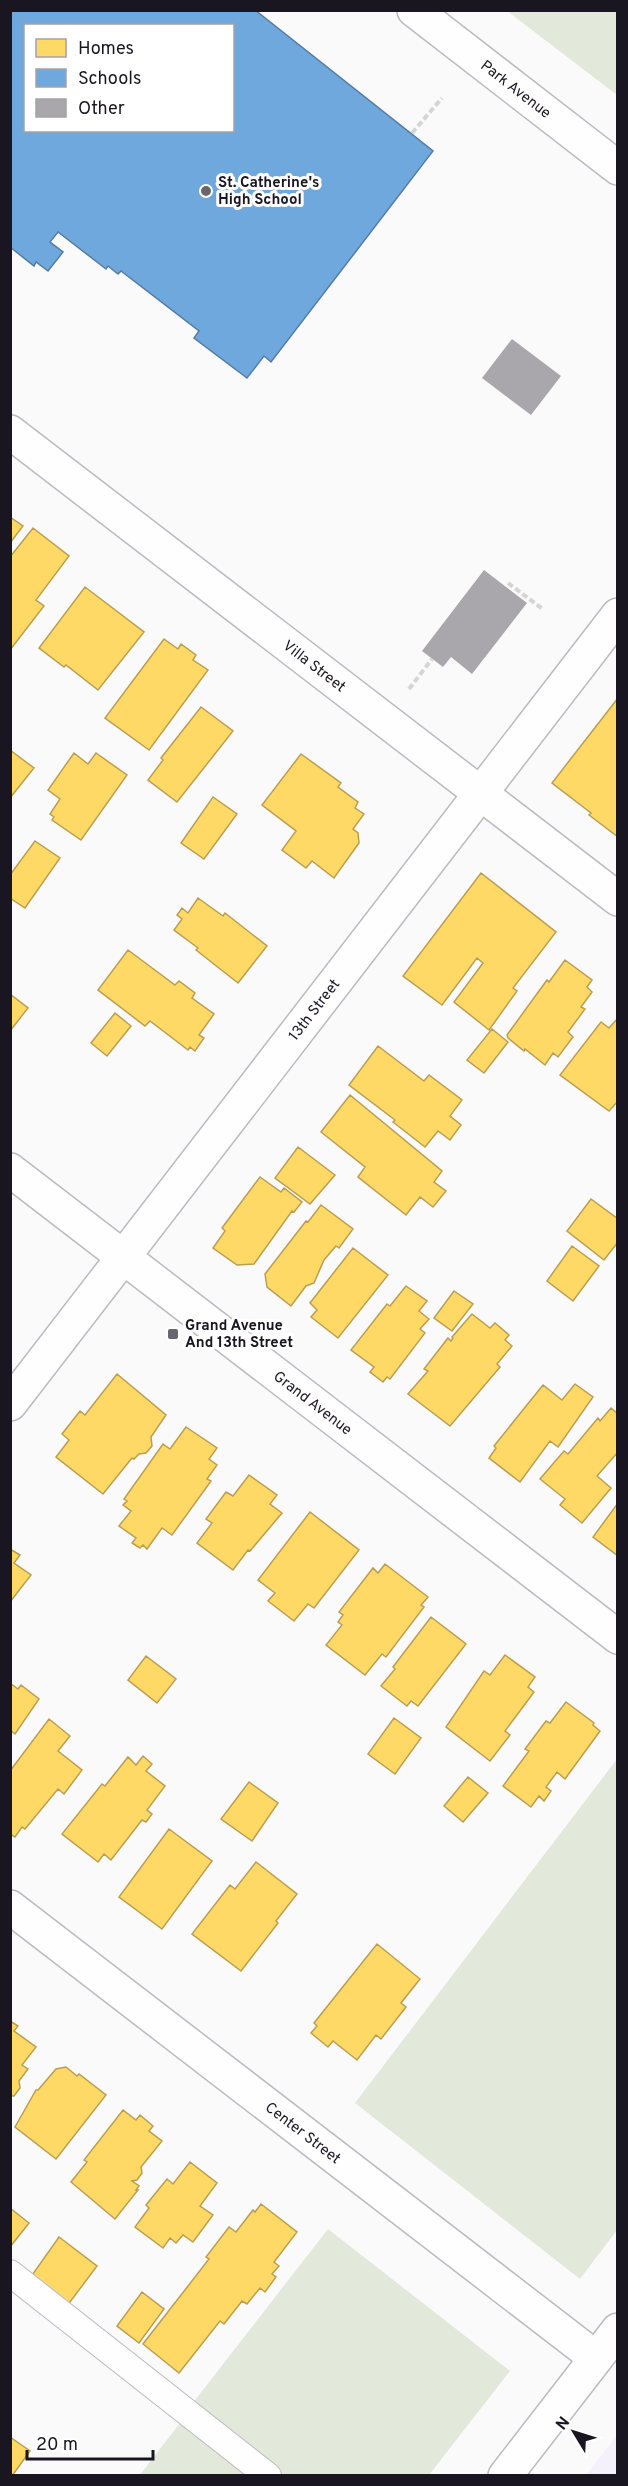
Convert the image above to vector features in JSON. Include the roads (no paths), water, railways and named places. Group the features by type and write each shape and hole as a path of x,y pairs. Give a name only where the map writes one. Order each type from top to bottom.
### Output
{"street":[{"name":"Park Avenue","path":"414,10 618,168"},
{"name":"Villa Street","path":"10,432 618,899"},
{"name":"13th Street","path":"10,1404 618,615"},
{"name":"Grand Avenue","path":"10,1170 618,1636"},
{"name":"Center Street","path":"10,1907 596,2358"},
{"path":"505,2475 618,2330"}],"lane":[{"path":"10,2273 268,2475"}],"place":[{"name":"St. Catherine's High School","path":"206,191"},
{"name":"Grand Avenue And 13th Street","path":"173,1334"}]}
